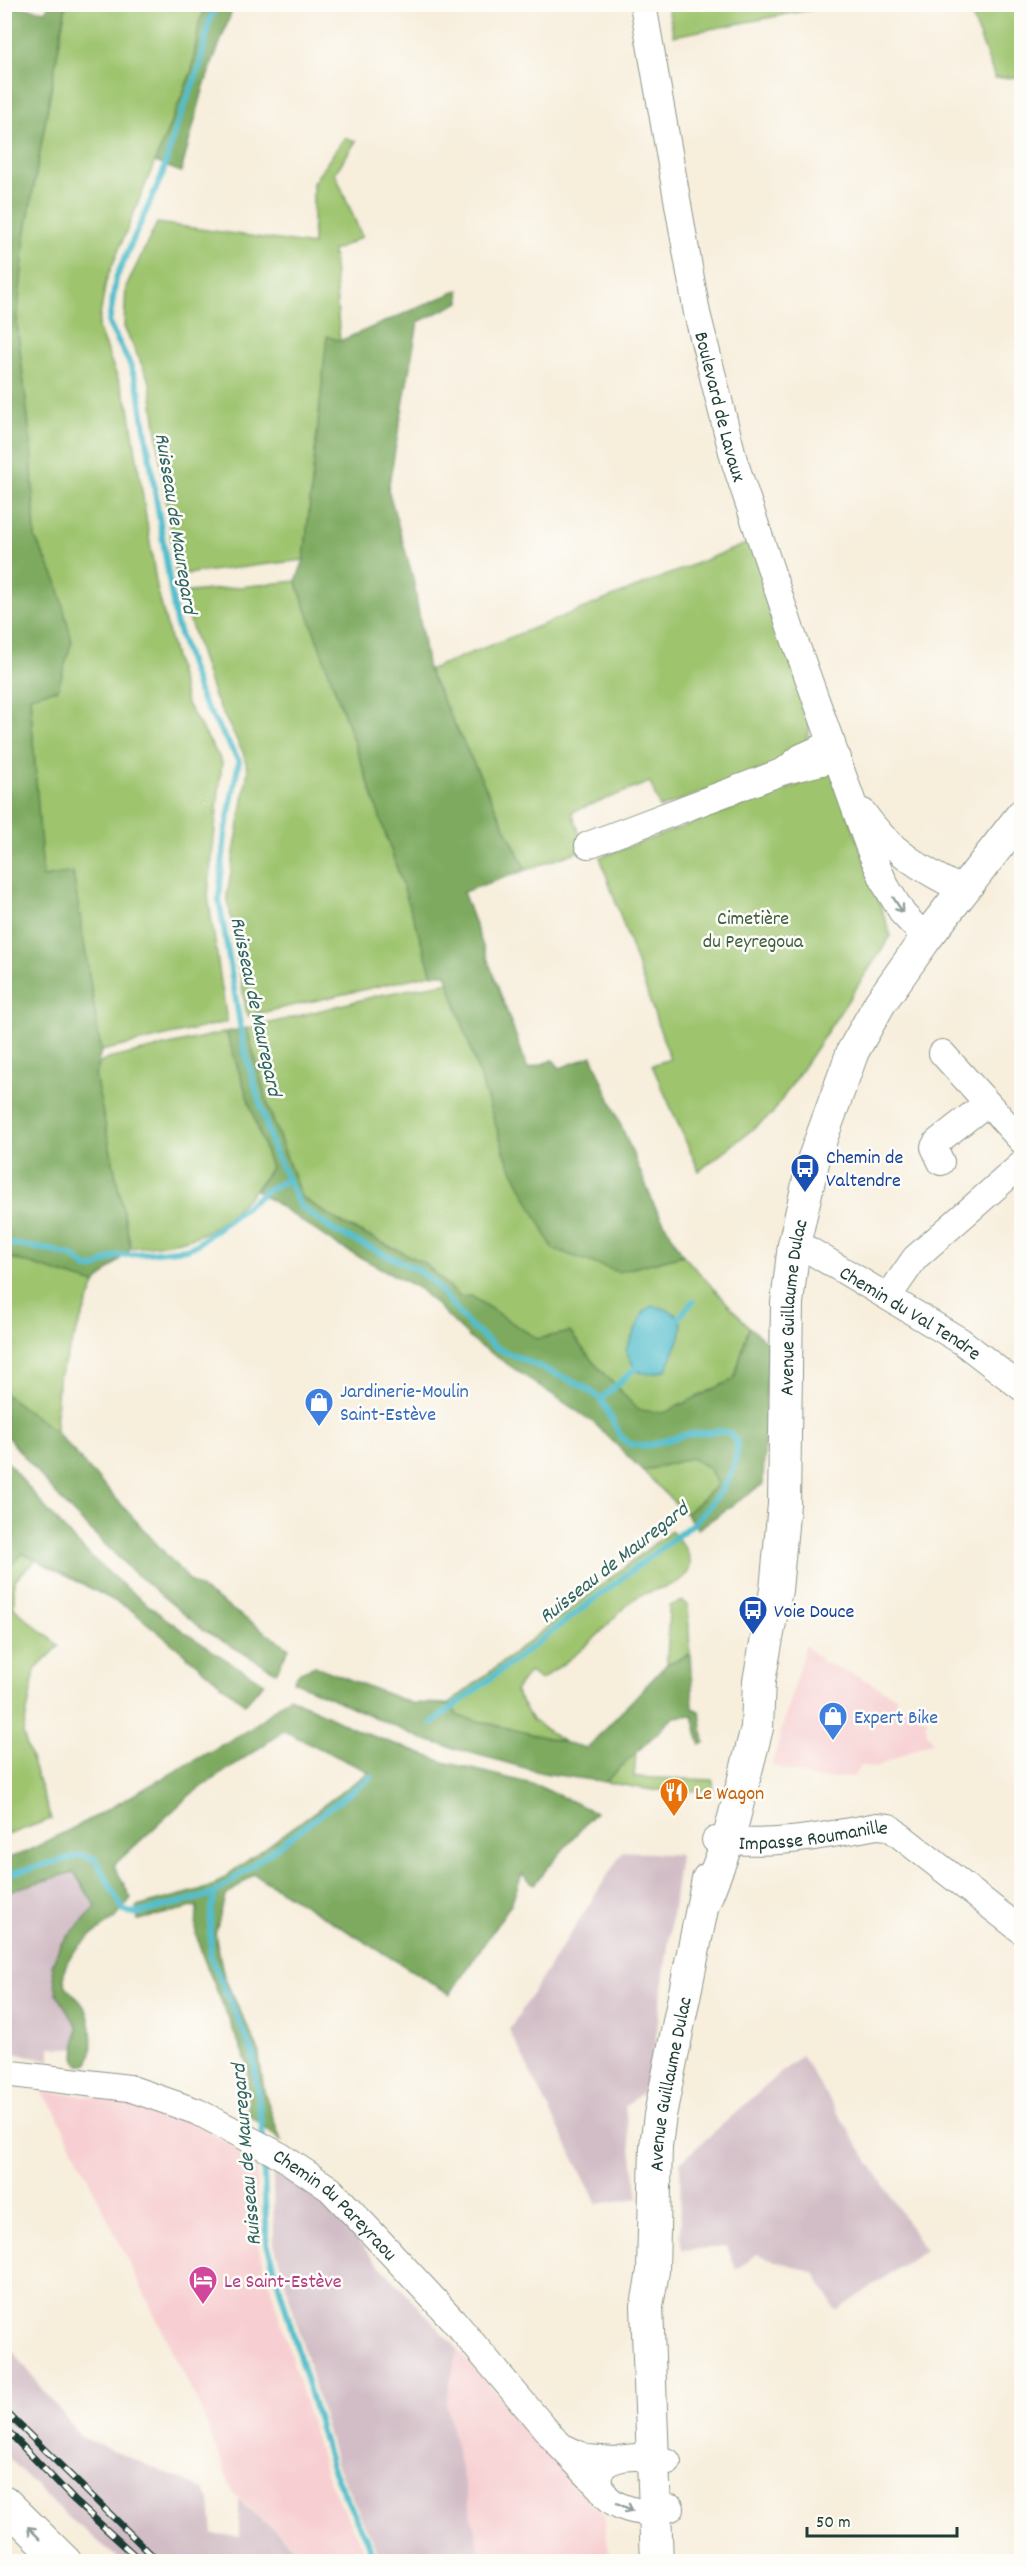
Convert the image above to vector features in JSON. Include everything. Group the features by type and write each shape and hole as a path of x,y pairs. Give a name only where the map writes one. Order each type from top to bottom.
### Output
{"highway":[{"path":"4,2502 64,2562"}],"main road":[{"name":"Avenue Guillaume Dulac","path":"674,2562 663,2510 660,2460 660,2304 653,2271 656,2146 660,2115 705,1900 757,1728 759,1681 776,1590 784,1504 787,1303 794,1245 814,1158 853,1051 880,1003 926,938 1022,815"},
{"name":"Avenue Guillaume Dulac","path":"657,2562 663,2510"}],"street":[{"name":"Boulevard de Lavaux","path":"643,4 697,313 748,502 877,868 903,914 926,938"},
{"path":"588,845 835,750"},
{"name":"Boulevard de Lavaux","path":"851,794 875,830 901,854 934,876 963,890"},
{"path":"877,868 901,854"},
{"path":"942,1053 1022,1141"},
{"path":"941,1162 934,1147 937,1142 987,1103"},
{"path":"888,1297 915,1258 1022,1164"},
{"name":"Chemin du Val Tendre","path":"794,1245 809,1250 961,1341 1022,1388"},
{"name":"Impasse Roumanille","path":"722,1841 792,1842 877,1826 889,1827 1022,1931"},
{"name":"Chemin du Pareyraou","path":"4,2073 129,2088 198,2112 235,2129 281,2156 330,2189 453,2320 560,2445 620,2507 628,2511 663,2510"},
{"name":"Chemin du Pareyraou","path":"560,2445 587,2458 660,2460"},
{"path":"603,2491 600,2474 607,2463 614,2460"}],"shaded area":[{"path":"805,1645 823,1662 860,1677 896,1697 896,1704 927,1720 927,1733 933,1741 876,1767 860,1766 853,1777 815,1779 772,1765"},
{"path":"623,1851 680,1855 649,2087 625,2107 638,2198 597,2204 509,2030"},
{"path":"74,1871 96,1907 60,1945 57,1994 77,2026 76,2049 50,2047 50,2061 5,2051 5,1892"},
{"path":"801,2055 925,2250 836,2311 815,2273 756,2254 736,2270 727,2247 681,2250 680,2162"},
{"path":"41,2092 140,2100 198,2125 256,2160 259,2248 326,2474 369,2561 312,2561 233,2494 201,2410 55,2111"},
{"path":"273,2168 318,2199 458,2349 446,2402 482,2561 384,2562 381,2559 337,2466 274,2243"},
{"path":"4,2340 81,2437 203,2489 210,2500 213,2535 239,2536 239,2500 311,2561 122,2561 62,2512 5,2454"},
{"path":"458,2349 604,2514 610,2561 482,2561 446,2402"}],"green space":[{"path":"667,4 835,4 835,5 674,36"},
{"path":"4,5 46,11 49,5 66,5 25,236 17,324 31,444 35,538 57,582 72,641 58,689 30,696 43,877 73,872 101,1051 95,1076 131,1248 95,1284 5,1256"},
{"path":"66,5 207,5 199,23 192,71 106,281 98,328 129,407 157,588 187,704 222,762 208,896 227,1022 101,1051 73,873 43,877 30,696 57,582 35,538 31,444 17,324 25,236"},
{"path":"207,5 234,5 204,86 181,172 155,162 192,71 199,23"},
{"path":"968,5 1021,5 1021,77 995,78"},
{"path":"344,138 356,141 335,173 362,237 333,251 340,342 327,337 304,560 176,575 150,382 124,327 126,287 157,223 313,245 313,183"},
{"path":"459,290 460,302 418,322 388,489 413,578 428,670 526,870 463,892 528,1069 553,1060 560,1068 592,1056 655,1207 683,1255 618,1272 553,1249 507,1159 446,974 432,974 370,787 296,581 304,560 327,336 340,341"},
{"path":"753,541 810,718 808,735 801,749 794,758 660,808 650,782 572,812 585,849 526,870 428,670"},
{"path":"296,581 370,787 432,974 247,1016 227,895 248,770 243,752 214,697 181,593"},
{"name":"Cimetière du Peyregoua","path":"834,772 891,936 772,1114 699,1171 652,1065 670,1059 600,857"},
{"path":"449,982 507,1159 618,1272 683,1255 749,1327 734,1379 664,1414 638,1410 593,1362 570,1332 537,1339 471,1296 460,1297 424,1263 343,1224 301,1197 269,1109 247,1029 380,995"},
{"path":"247,1028 269,1109 301,1197 343,1224 424,1263 460,1297 471,1296 537,1339 570,1332 593,1362 638,1410 664,1413 734,1379 749,1327 768,1343 763,1484 698,1529 686,1514 717,1485 709,1468 691,1458 643,1471 593,1422 473,1341 420,1289 337,1245 256,1190 271,1168 226,1032"},
{"path":"226,1032 271,1168 226,1219 208,1231 180,1241 131,1248 95,1076 100,1063 108,1059"},
{"path":"5,1256 95,1284 58,1379 56,1432 5,1394"},
{"path":"5,1394 56,1432 190,1581 289,1648 276,1672 203,1630 130,1569 68,1508 5,1434"},
{"path":"4,1458 76,1542 119,1582 190,1636 264,1683 245,1704 130,1609 23,1553 5,1572"},
{"path":"691,1458 710,1468 717,1485 686,1514 643,1471"},
{"path":"671,1531 687,1551 690,1563 686,1575 671,1585 636,1598 571,1658 541,1680 529,1672 515,1691 532,1720 564,1742 458,1716 449,1704"},
{"path":"23,1553 36,1560 14,1581 14,1608 59,1646 35,1670 23,1734 51,1819 5,1836 5,1572"},
{"path":"683,1601 688,1606 690,1654 667,1664 669,1606"},
{"path":"690,1654 693,1708 700,1712 704,1743 700,1744 693,1715 674,1717 605,1782 543,1773 425,1740 293,1681 300,1672 315,1666 411,1703 449,1704 458,1716 587,1748 667,1664"},
{"path":"289,1697 359,1731 444,1762 536,1785 595,1812 534,1884 522,1874 511,1904 450,1994 254,1874 225,1897 215,1934 224,1977 258,2049 264,2091 281,2141 248,2114 248,2066 203,1957 196,1934 197,1906 138,1920 136,1907 211,1887 369,1772 284,1731 190,1795 114,1865 131,1898 117,1916 73,1953 68,1960 64,1975 68,1989 84,2006 89,2019 92,2045 87,2065 80,2065 75,2060 77,2026 57,1994 52,1965 60,1945 96,1907 74,1872 5,1892 4,1859 24,1853 89,1820 250,1729"},
{"path":"636,1753 634,1777 713,1780 713,1791 653,1790 605,1782"}],"water":[{"path":"652,1306 667,1309 676,1314 681,1321 682,1328 667,1369 647,1374 635,1370 626,1350 644,1311"}],"waterway":[{"name":"Ruisseau de Mauregard","path":"217,4 209,22 200,66 178,122 162,175 116,278 109,324 130,364 139,391 176,622 201,698 239,761 225,833 219,899 244,1048 273,1148 300,1206 334,1231 416,1269 433,1282 470,1326 495,1347 583,1386 601,1399 621,1437 629,1444 647,1446 684,1435 719,1431 730,1433 737,1443 737,1455 730,1477 694,1523 432,1723"},
{"path":"4,1243 50,1250 74,1257 87,1268 94,1268 116,1256 187,1249 196,1245 266,1191 288,1179"},
{"path":"676,1321 693,1301"},
{"path":"601,1399 638,1366"},
{"name":"Ruisseau de Mauregard","path":"263,2138 253,2053 211,1958 210,1921 214,1894 371,1777"},
{"path":"4,1875 82,1855 96,1860 124,1911 135,1914 214,1894"},
{"name":"Ruisseau de Mauregard","path":"263,2154 267,2243 331,2466 377,2562"}],"railway":[{"path":"4,2410 159,2562"},
{"path":"4,2427 74,2500 142,2562"}],"place":[{"name":"Chemin de Valtendre","path":"805,1194"},
{"name":"Jardinerie-Moulin Saint-Estève","path":"319,1428"},
{"name":"Voie Douce","path":"753,1636"},
{"name":"Expert Bike","path":"833,1742"},
{"name":"Le Wagon","path":"674,1818"},
{"name":"Le Saint-Estève","path":"203,2306"}]}
